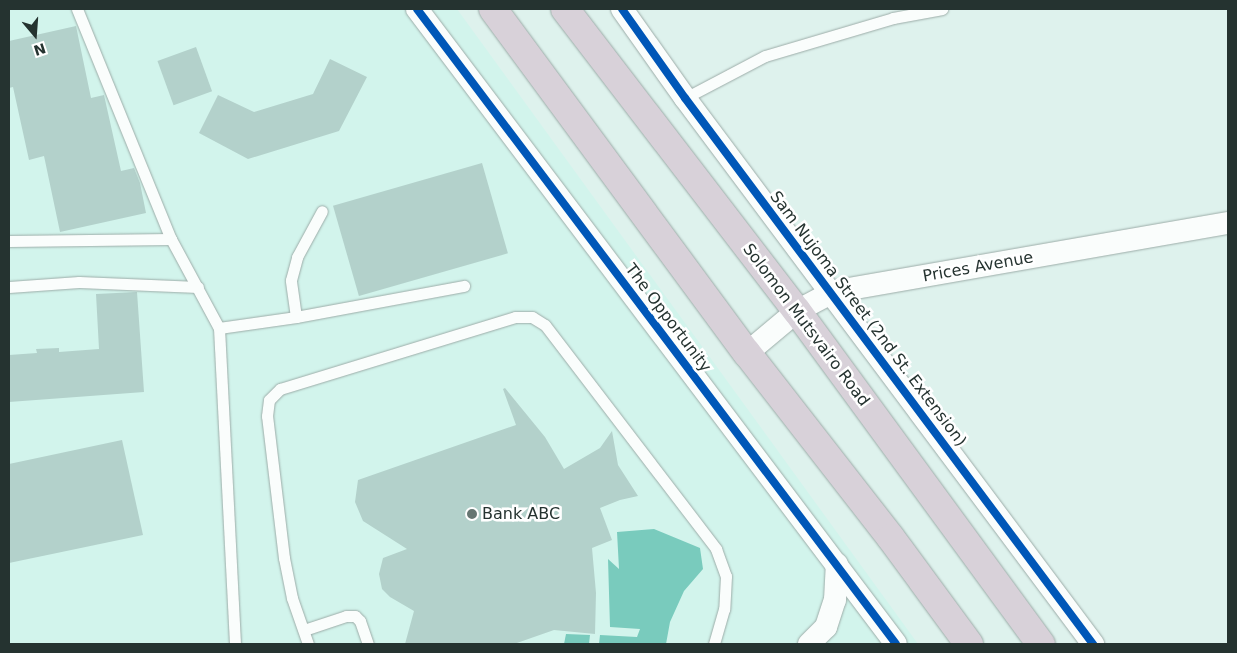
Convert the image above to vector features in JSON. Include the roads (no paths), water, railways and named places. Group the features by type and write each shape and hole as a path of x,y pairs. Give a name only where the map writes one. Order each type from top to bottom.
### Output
{"highway":[{"path":"493,9 747,353 891,538 969,644"},
{"name":"Solomon Mutsvairo Road","path":"565,9 797,311 1041,644"}],"street":[{"name":"The Opportunity","path":"417,9 896,644"},
{"name":"Sam Nujoma Street (2nd St. Extension)","path":"622,9 685,98 832,292 1093,644"},
{"name":"Prices Avenue","path":"747,353 797,311 832,292 1228,223"},
{"path":"809,644 826,627 835,600 836,564"}],"lane":[{"path":"77,9 171,239 219,328 235,644"},
{"path":"685,98 765,56 893,18 942,9"},
{"path":"296,317 291,280 297,257 322,211"},
{"path":"9,241 171,239"},
{"path":"9,287 79,282 198,287"},
{"path":"219,328 296,317 464,286"},
{"path":"308,644 292,598 284,558 267,416 269,400 280,389 515,317 532,317 545,325 716,549 726,576 724,609 714,644"},
{"path":"304,630 346,616 355,616 360,621 368,644"}],"place":[{"name":"Bank ABC","path":"472,514"}]}
